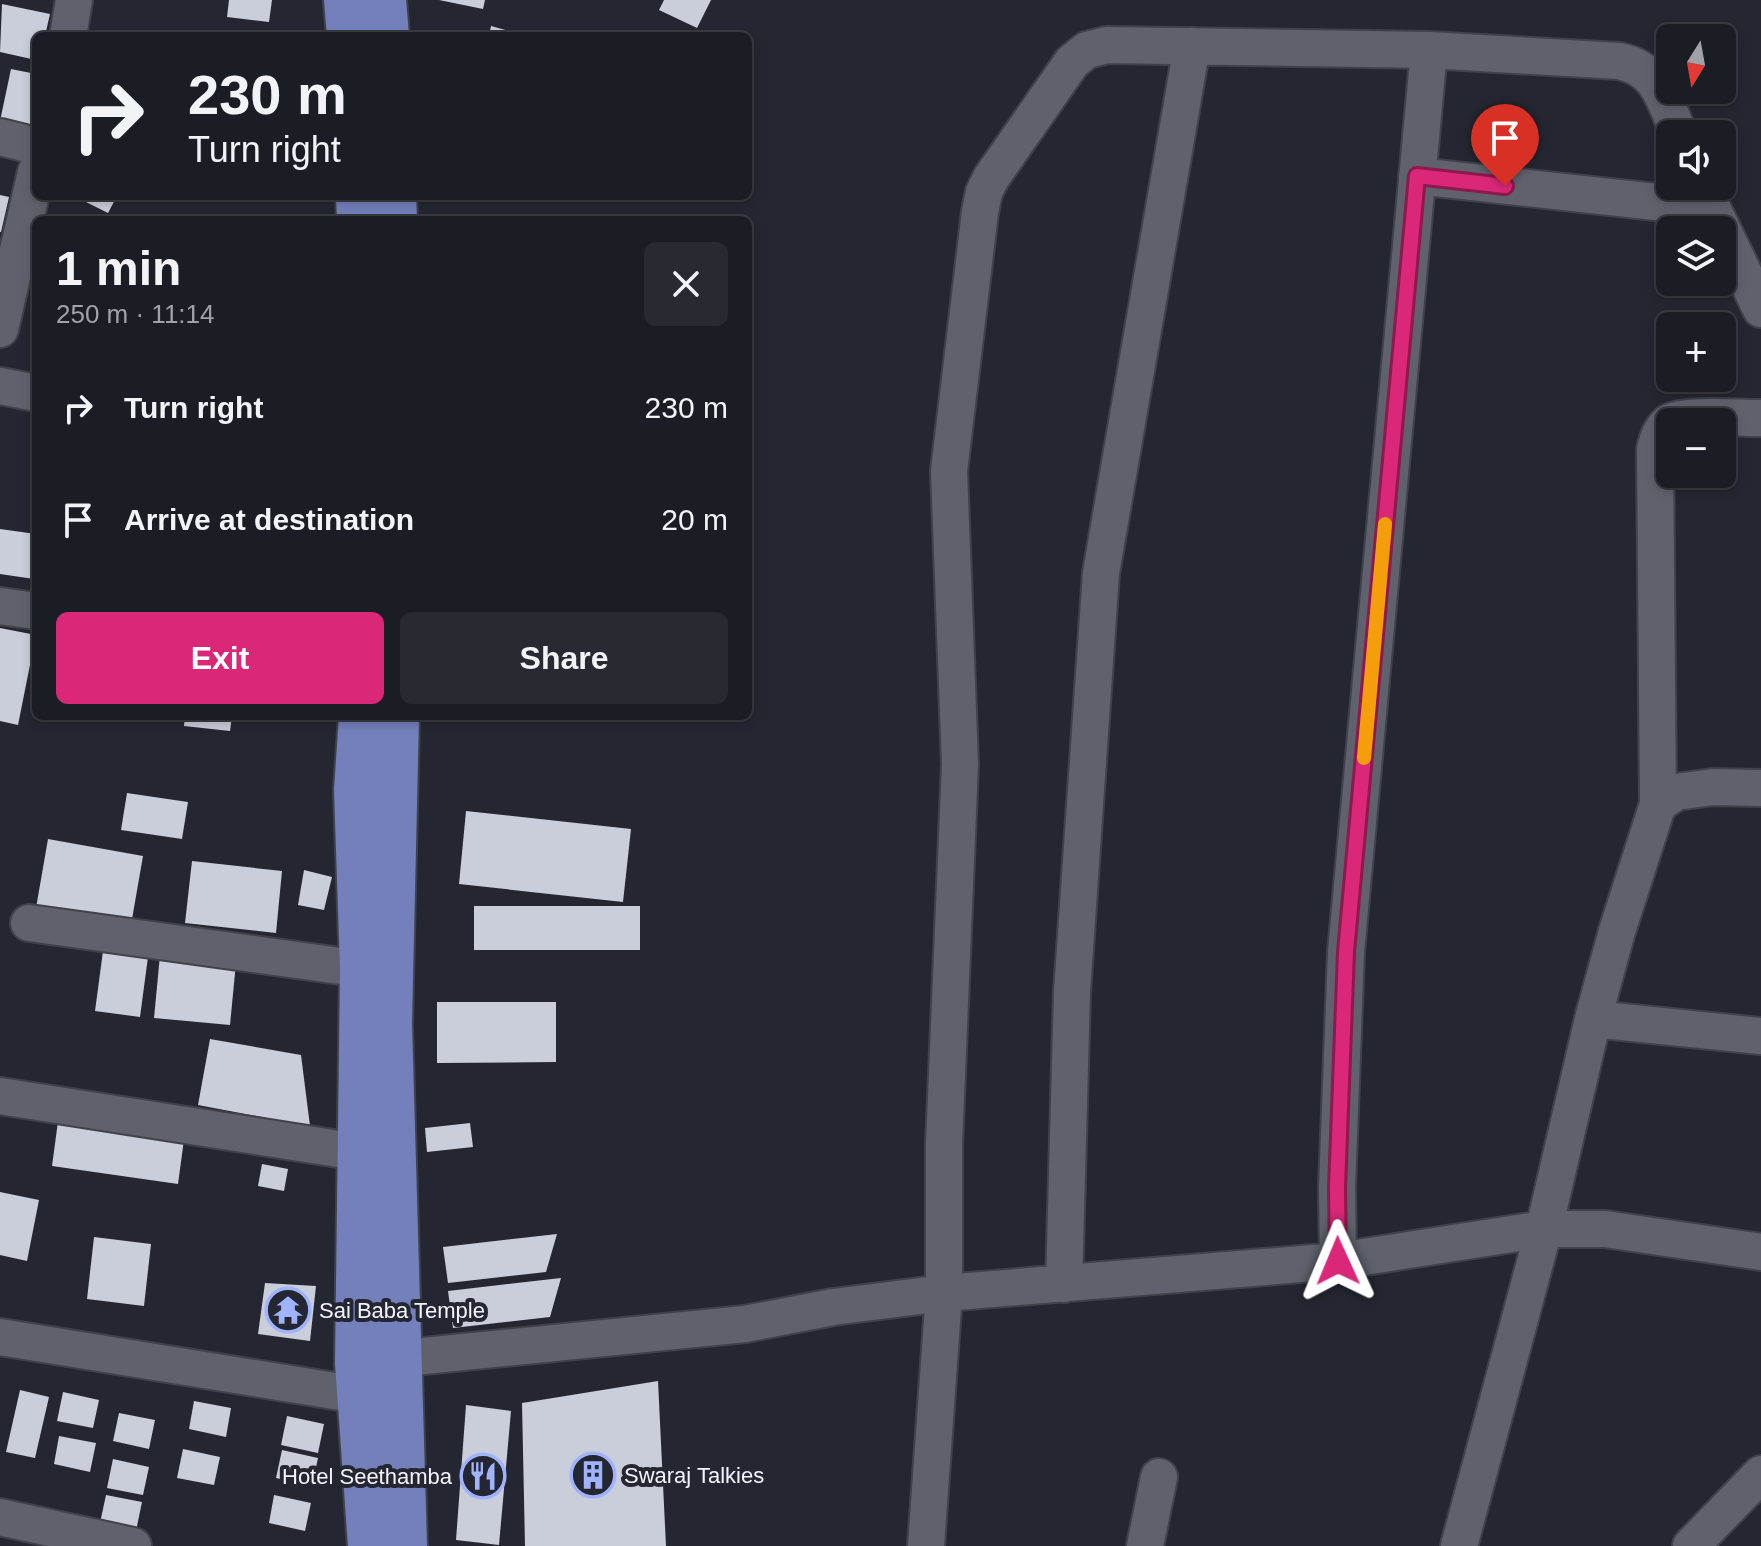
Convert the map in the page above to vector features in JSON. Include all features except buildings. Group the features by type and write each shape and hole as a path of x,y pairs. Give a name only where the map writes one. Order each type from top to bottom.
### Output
{"main road":[{"path":"346,0 349,32"},
{"path":"384,0 387,32"},
{"path":"361,720 356,790 362,969 358,1152 371,1372 370,1546"},
{"path":"397,720 390,1024 395,1135 371,1372 405,1546"}],"street":[{"path":"69,32 74,0"},
{"path":"926,1546 944,1293 944,1145 960,764 948,488 984,192 991,178 1072,62 1087,50 1107,45 1429,50 1635,64 1650,74 1672,120"},
{"path":"1064,1284 1072,992 1101,573 1192,46"},
{"path":"1338,1261 1337,1188 1346,952 1429,50"},
{"path":"0,137 32,145"},
{"path":"1417,176 1656,193"},
{"path":"0,329 32,189"},
{"path":"1707,200 1761,309"},
{"path":"0,386 32,392"},
{"path":"1459,1546 1544,1229 1593,1019 1617,931 1658,804 1655,450 1658,436 1670,422 1684,418 1761,418"},
{"path":"0,606 32,610"},
{"path":"1658,804 1676,792 1713,787 1761,788"},
{"path":"29,923 362,969"},
{"path":"1593,1019 1761,1036"},
{"path":"0,1096 358,1152"},
{"path":"0,1337 371,1372 745,1324 833,1307 944,1293 1338,1261 1544,1229 1605,1229 1761,1252"},
{"path":"1691,1546 1761,1474"},
{"path":"1145,1546 1159,1477"},
{"path":"0,1517 133,1546"}],"slow traffic":[{"path":"1364,758 1385,524"}],"place":[{"name":"Sai Baba Temple","path":"288,1310"},
{"name":"Swaraj Talkies","path":"593,1475"},
{"name":"Hotel Seethamba","path":"483,1476"}],"route":[{"path":"1338,1261 1337,1188 1346,952 1417,176 1505,186"}]}
